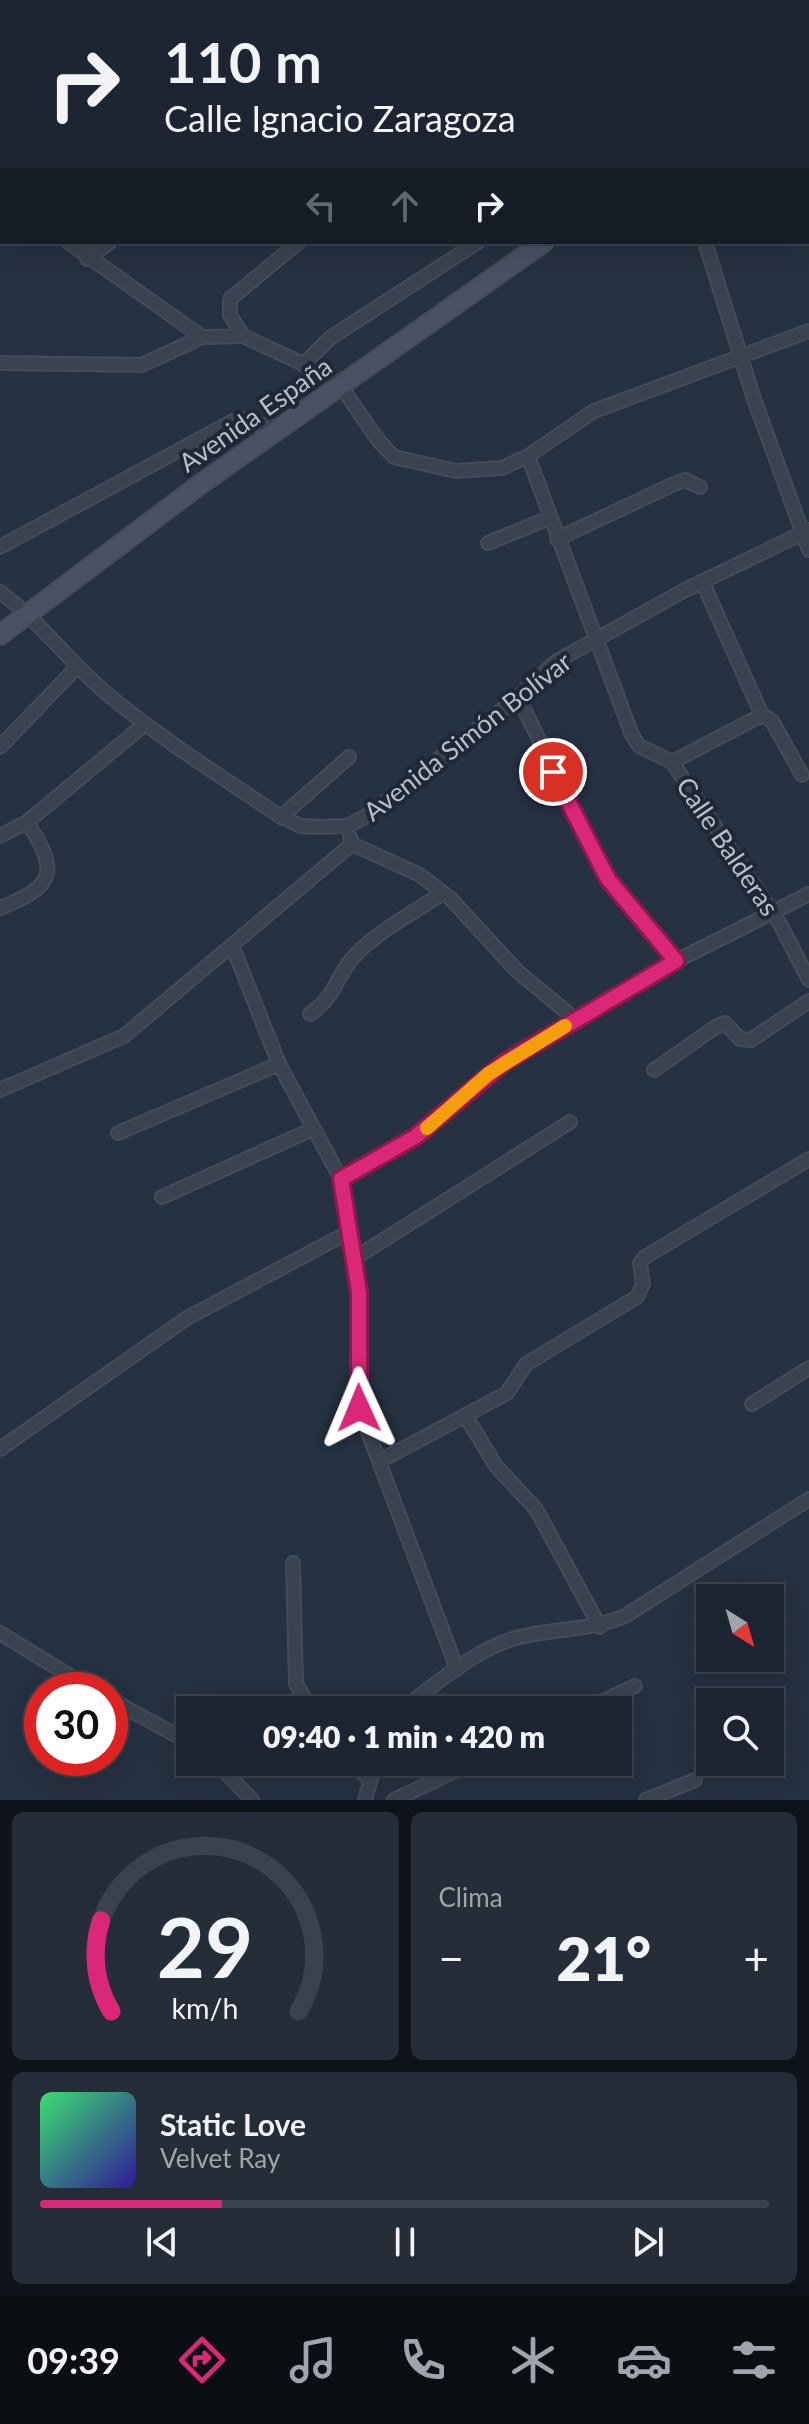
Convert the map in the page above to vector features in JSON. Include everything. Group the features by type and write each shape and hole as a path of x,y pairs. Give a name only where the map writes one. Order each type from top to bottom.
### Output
{"street":[{"path":"70,244 87,259 202,337"},
{"path":"87,259 107,244"},
{"path":"243,336 230,315 230,299 297,244"},
{"path":"303,365 330,338 475,244"},
{"name":"Avenida España","path":"0,635 279,429 541,244"},
{"path":"706,244 743,355 754,399 805,532 809,550"},
{"path":"0,363 142,365 202,337 243,336 340,385 378,440 394,457 456,471 502,468 528,456 594,411 809,331"},
{"path":"0,547 233,421 241,419 279,429"},
{"name":"Calle Balderas","path":"528,456 632,735 639,746 672,762 771,913 809,980"},
{"path":"557,539 674,484 685,480 700,487"},
{"path":"488,543 549,518"},
{"name":"Avenida Simón Bolívar","path":"0,592 28,612 77,667 145,724 281,817 301,826 347,826 381,806 518,697 557,661 702,581 805,532"},
{"path":"702,581 762,715 772,721 802,775"},
{"path":"0,747 77,667"},
{"path":"518,697 608,879 676,961"},
{"path":"672,762 762,715"},
{"path":"0,836 27,822 145,724"},
{"path":"281,817 349,757"},
{"path":"0,908 35,893 48,877 50,863 27,822"},
{"path":"347,826 352,844 420,875 443,893 517,971 575,1019"},
{"name":"Avenida Simón Bolívar","path":"0,1090 124,1036 352,844"},
{"path":"310,1014 328,1001 350,961 362,949 443,893"},
{"path":"341,1179 415,1137 481,1079 575,1019 676,961 809,894"},
{"path":"232,945 279,1064 341,1179 355,1258 360,1346 359,1408 457,1669"},
{"path":"654,1070 717,1026 725,1023 740,1039 751,1040 809,1001"},
{"path":"118,1133 279,1064"},
{"path":"355,1258 570,1122"},
{"path":"162,1197 313,1129"},
{"path":"380,1461 507,1393 526,1364 637,1297 643,1284 640,1263 645,1257 809,1159"},
{"path":"0,1449 187,1318 351,1231"},
{"path":"752,1404 809,1368"},
{"path":"465,1415 502,1474 536,1509 600,1627"},
{"path":"420,1696 457,1669 514,1639 565,1628 600,1627 643,1605 809,1499"},
{"path":"293,1563 296,1684 303,1696"},
{"path":"0,1633 64,1672"},
{"path":"614,1696 635,1686"},
{"path":"128,1709 176,1735"},
{"path":"229,1776 252,1800"},
{"path":"366,1776 370,1780"},
{"path":"365,1800 371,1776"},
{"path":"394,1800 445,1776"},
{"path":"646,1800 695,1780"}],"slow traffic":[{"path":"427,1128 488,1074 565,1026"}],"route":[{"path":"359,1408 359,1292 341,1179 368,1167 415,1137 505,1062 676,961 608,879 553,772"}]}
